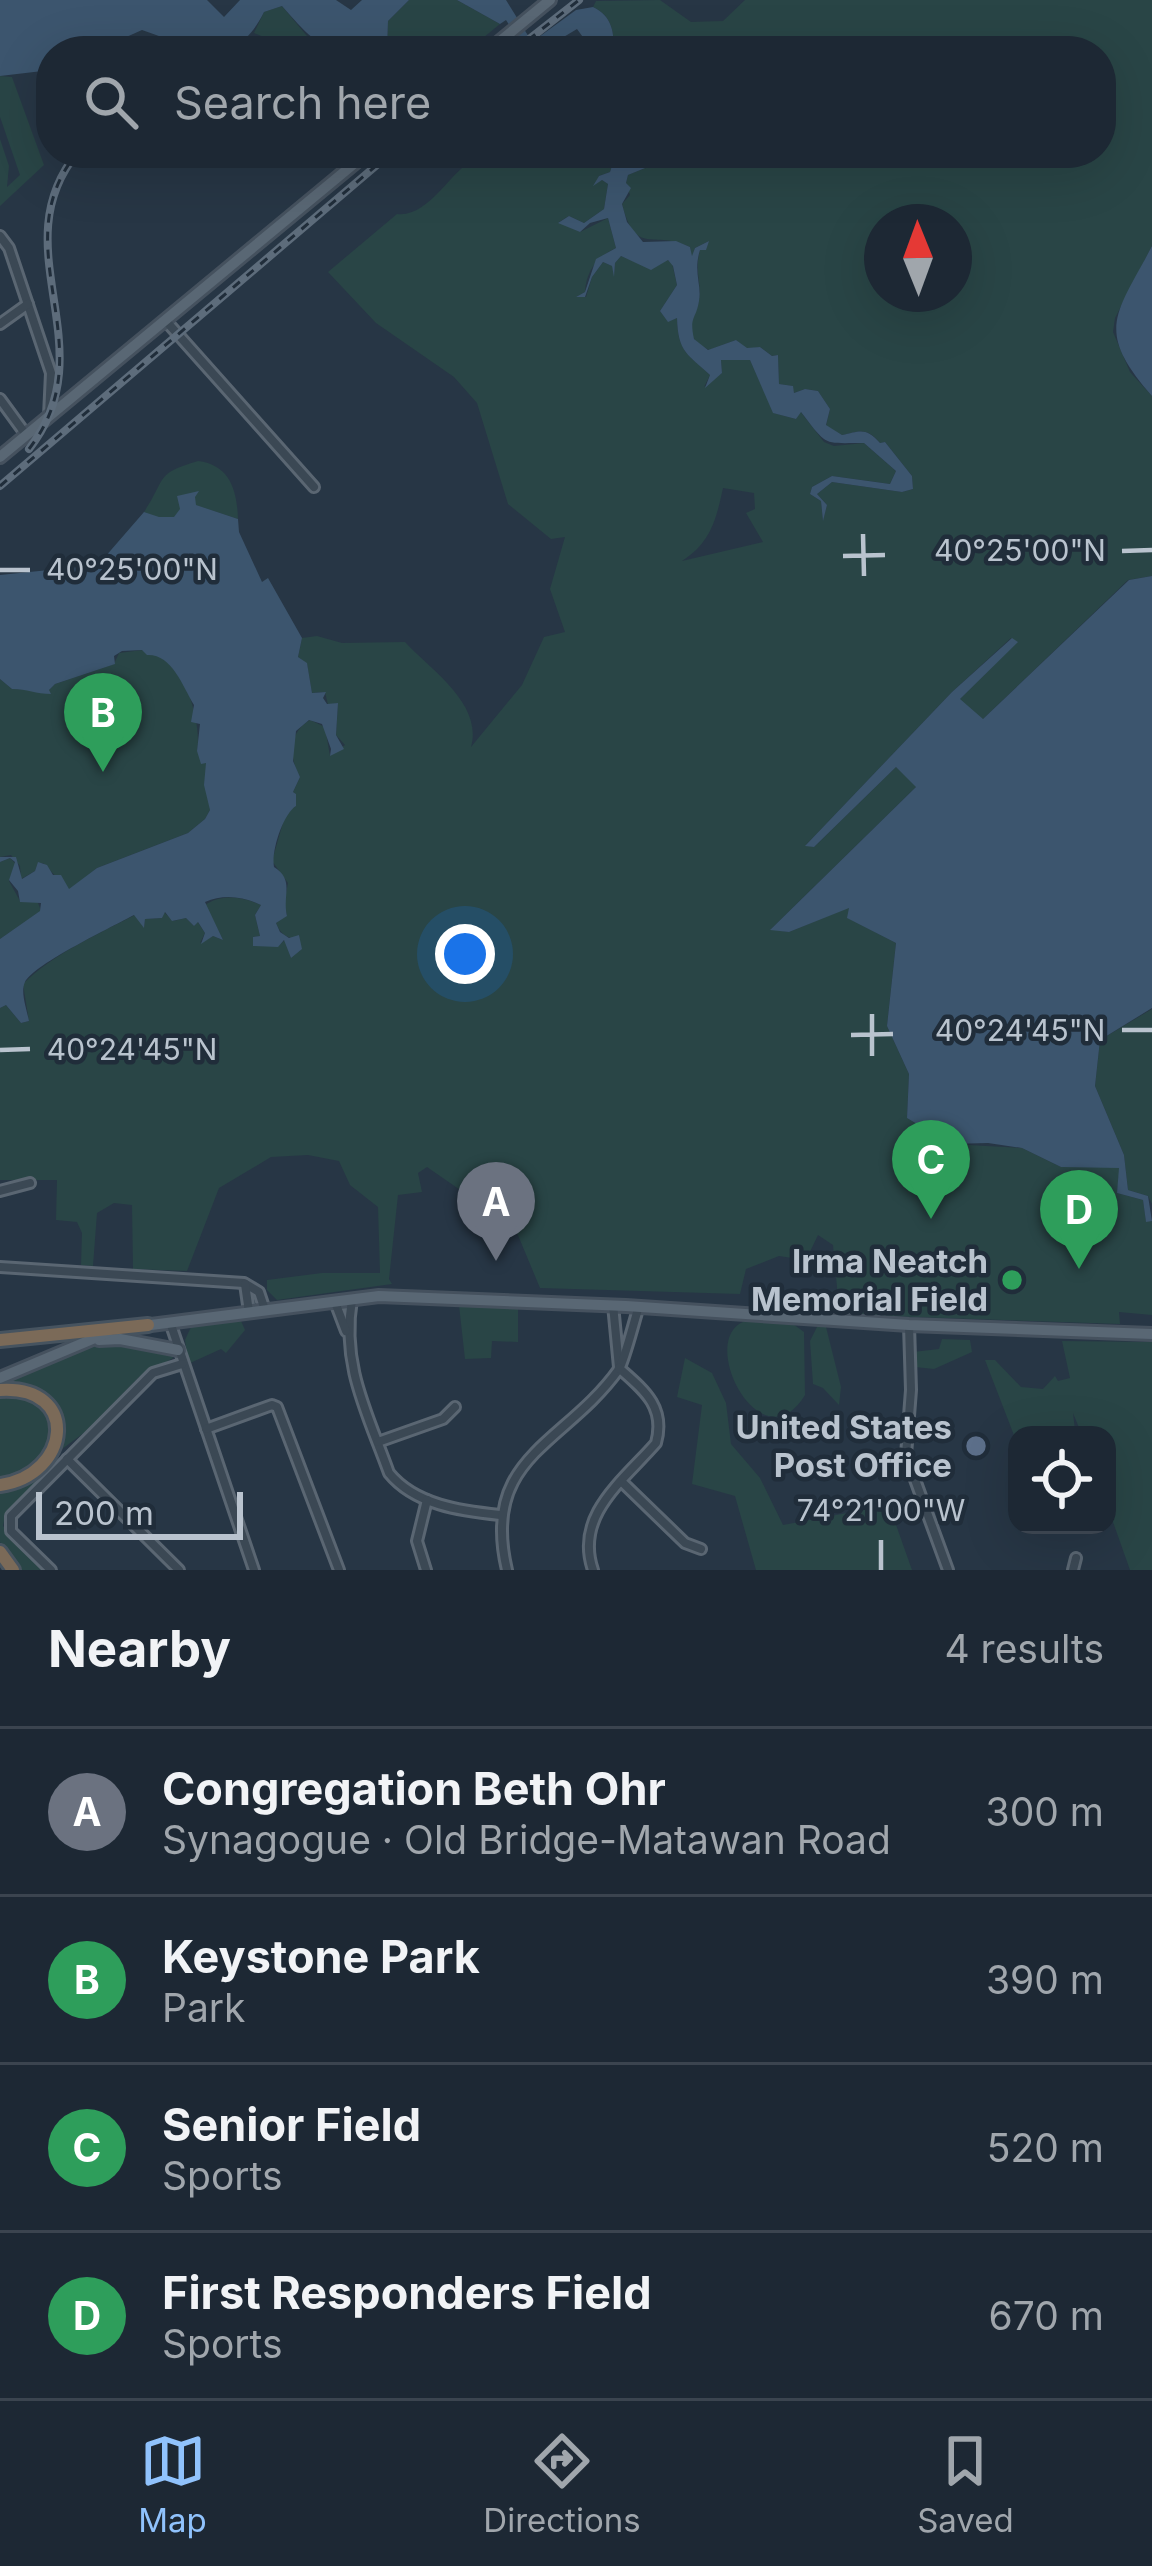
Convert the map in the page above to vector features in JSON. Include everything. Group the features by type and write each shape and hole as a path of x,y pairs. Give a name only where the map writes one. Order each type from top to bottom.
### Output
{"highway":[{"path":"0,1340 148,1325"},
{"path":"0,1390 20,1390 40,1398 52,1410 58,1430 53,1451 37,1470 22,1480 0,1485"},
{"path":"0,1552 14,1570"}],"main road":[{"path":"506,36 550,0"},
{"path":"0,457 349,168"},
{"path":"0,1378 89,1340 148,1325 352,1299 453,1297 909,1325 1152,1334"},
{"path":"89,1340 178,1350"}],"street":[{"path":"0,236 9,248 51,373 49,416"},
{"path":"0,324 29,303"},
{"path":"166,321 314,487"},
{"path":"0,399 27,436"},
{"path":"0,1191 30,1184"},
{"path":"0,1267 244,1283 259,1292 265,1310"},
{"path":"244,1283 249,1312"},
{"path":"352,1299 347,1332 350,1366 389,1473 399,1485 427,1500 500,1515"},
{"path":"335,1301 347,1332"},
{"path":"507,1570 500,1515 509,1486 620,1368 622,1335 613,1305"},
{"path":"622,1335 639,1306"},
{"path":"175,1321 182,1364 254,1570"},
{"path":"909,1325 906,1455 948,1570"},
{"path":"51,1570 10,1531 9,1522 153,1373 182,1364"},
{"path":"592,1570 588,1536 596,1510 656,1443 660,1429 652,1397 620,1368"},
{"path":"206,1429 277,1407 339,1570"},
{"path":"378,1442 443,1419 454,1407"},
{"path":"67,1459 179,1570"},
{"path":"622,1482 686,1543 701,1549"},
{"path":"426,1570 417,1541 427,1500"},
{"path":"1073,1570 1076,1558"}],"green space":[{"path":"409,0 457,0 500,24 485,36 388,36 388,21"},
{"path":"660,0 691,22 723,21 745,0 1152,0 1152,246 1115,318 1113,332 1130,372 1152,396 1152,576 1128,580 982,720 959,700 1017,642 1011,638 952,692 806,845 814,847 896,767 917,786 771,929 789,932 850,907 848,918 896,943 887,1026 909,1074 907,1118 950,1144 1022,1148 1061,1167 1120,1167 1117,1193 1143,1200 1146,1221 1152,1221 1152,1315 1119,1312 1120,1324 826,1314 826,1309 839,1308 833,1245 818,1235 806,1260 779,1256 746,1269 740,1294 540,1288 515,1228 427,1167 418,1173 422,1192 398,1195 392,1284 277,1300 267,1290 267,1280 380,1273 378,1207 350,1185 339,1161 308,1155 271,1157 219,1188 187,1271 133,1269 132,1205 114,1203 97,1213 93,1266 81,1265 82,1233 77,1222 56,1220 57,1180 0,1180 0,1008 6,1005 21,1023 29,1021 23,984 48,963 135,915 144,927 145,919 162,918 164,912 173,921 186,918 194,926 197,921 205,933 200,943 213,936 223,940 205,905 224,898 261,905 255,915 260,936 253,937 253,946 278,946 285,940 291,958 300,951 299,935 295,939 286,936 276,923 287,915 288,883 272,861 286,812 296,806 293,792 300,777 294,762 294,738 310,720 325,727 330,756 345,745 336,735 338,703 328,705 325,692 312,693 307,664 298,657 302,638 405,642 463,703 473,731 471,747 522,685 544,637 565,632 550,589 565,537 551,539 508,504 477,403 454,377 376,323 328,272 397,214 429,202 463,168 611,168 596,183 608,184 604,209 584,223 569,216 559,222 580,232 608,218 616,248 594,266 585,292 576,297 586,297 603,262 612,266 614,274 621,256 652,269 667,260 672,263 677,285 660,311 668,321 677,318 682,346 710,375 704,387 722,373 721,360 750,360 774,413 796,419 800,411 824,442 834,446 864,443 896,471 890,484 832,476 812,487 810,494 821,501 823,520 827,505 817,494 832,482 902,492 913,489 912,476 885,442 867,432 842,435 826,426 830,409 818,391 794,393 792,386 779,384 778,355 760,347 747,349 736,340 709,350 699,344 691,326 700,294 698,257 709,241 695,248 692,258 690,247 640,237 627,221 622,204 630,195 628,175 645,168 1116,168 1116,36 613,36 604,15 593,7 596,1","holes":["723,488 754,493 755,509 746,513 763,542 682,561 710,530"]},
{"path":"282,6 307,36 254,33 264,12"},
{"path":"0,76 12,77 36,143 36,168 41,168 0,206 0,139 9,166 7,187 20,175 0,117"},
{"path":"198,461 218,468 230,481 238,519 195,505 195,497 175,517 144,512 168,474"},
{"path":"142,650 169,663 185,685 195,713 197,751 206,762 210,810 188,833 97,868 69,890 43,863 21,879 20,866 11,855 0,857 0,679 12,689 49,690 114,664 119,653"},
{"path":"10,858 15,863 9,881 20,901 37,900 41,911 0,939 0,862"},
{"path":"1152,1009 1152,1204 1148,1196 1128,1190 1124,1155 1095,1086 1100,1040"},
{"path":"459,1305 518,1309 518,1342 492,1341 491,1358 465,1359"},
{"path":"749,1320 793,1324 804,1332 805,1395 787,1414 769,1416 752,1407 730,1369 727,1347 733,1330"},
{"path":"241,1321 245,1330 226,1353 221,1349 188,1364 185,1340 191,1327"},
{"path":"819,1323 825,1323 841,1387 839,1405 813,1384 810,1341"},
{"path":"942,1339 970,1340 972,1352 934,1369 915,1367 913,1352 939,1349"},
{"path":"1062,1341 1152,1342 1152,1570 1130,1570 1116,1530 1116,1426 1078,1426 1073,1413 1075,1426 1010,1426 985,1360 995,1360 1021,1387 1043,1389 1055,1376 1058,1381 1070,1378"},
{"path":"103,1344 169,1352 173,1358 139,1377 85,1432 58,1452 54,1412 4,1385 35,1367"},
{"path":"685,1358 712,1373 726,1403 731,1444 760,1478 783,1525 889,1505 912,1570 756,1570 735,1496 692,1484 702,1405 677,1397"},
{"path":"0,1396 34,1402 54,1429 35,1463 0,1480"},
{"path":"37,1474 40,1481 5,1516 3,1526 45,1570 20,1570 0,1542 0,1489"}],"water":[{"path":"0,0 207,0 224,17 240,0 336,0 351,10 362,0 409,0 388,21 388,36 312,36 282,6 264,12 247,36 160,36 142,30 129,36 36,36 36,72 0,76"},
{"path":"457,0 506,0 528,36 516,36 506,20 500,24"},
{"path":"593,7 611,25 613,36 582,36 577,29 565,36 540,36 576,10"},
{"path":"611,168 645,168 628,175 626,183 631,188 622,204 627,222 643,242 676,241 690,247 692,256 695,248 709,241 698,258 700,295 694,339 708,350 736,340 747,348 760,347 778,355 779,384 793,386 794,393 818,391 830,409 826,425 842,435 862,432 885,442 912,476 913,489 902,492 832,482 817,494 827,505 823,521 821,501 810,494 812,487 832,476 890,484 896,471 864,443 827,441 801,412 796,419 773,413 750,360 721,360 722,373 705,388 710,375 682,346 677,318 668,322 660,311 677,285 668,260 651,270 621,256 614,277 612,266 603,262 585,297 576,297 585,292 596,259 616,248 608,218 580,232 558,223 569,216 584,223 604,209 608,184 602,180 593,186 599,176"},
{"path":"1152,246 1152,396 1122,354 1117,322"},
{"path":"199,491 196,505 238,519 239,532 262,582 268,578 302,638 298,657 307,663 312,693 326,692 327,704 338,703 336,735 344,749 330,756 322,724 309,720 296,731 293,761 300,777 293,792 296,806 274,852 274,867 284,877 287,916 276,923 289,938 299,935 302,949 291,958 284,940 278,947 253,946 253,937 260,936 255,915 261,905 240,898 205,902 223,940 213,936 201,944 205,933 198,922 194,926 186,918 172,921 165,912 162,918 145,919 144,928 134,915 31,974 23,991 29,1021 21,1023 6,1005 0,1008 0,939 40,911 41,903 20,902 9,880 15,862 10,858 0,862 0,857 16,857 22,879 35,871 38,862 47,865 69,889 97,868 188,833 210,810 204,785 206,763 201,764 197,751 200,724 191,722 194,705 163,660 142,650 122,651 114,656 115,664 55,684 51,694 12,689 0,679 0,575 98,565 144,512 174,517 180,509 177,496"},
{"path":"1152,576 1152,1008 1100,1040 1095,1086 1124,1155 1128,1190 1148,1196 1152,1221 1146,1222 1143,1200 1117,1193 1119,1168 1061,1167 1022,1148 950,1144 907,1118 909,1074 887,1026 896,943 847,918 849,908 789,932 770,930 916,787 896,767 814,847 805,846 952,692 1012,638 1018,642 960,699 983,719 1129,580"}],"railway":[{"path":"533,36 579,0"},
{"path":"29,449 51,411 59,374 48,225 56,189 68,168"},
{"path":"0,486 373,168"}],"place":[{"name":"Keystone Park","path":"103,772"},
{"name":"Senior Field","path":"931,1219"},
{"name":"Congregation Beth Ohr","path":"496,1261"},
{"name":"First Responders Field","path":"1079,1269"},
{"name":"Irma Neatch Memorial Field","path":"1012,1280"},
{"name":"United States Post Office","path":"976,1446"}]}
